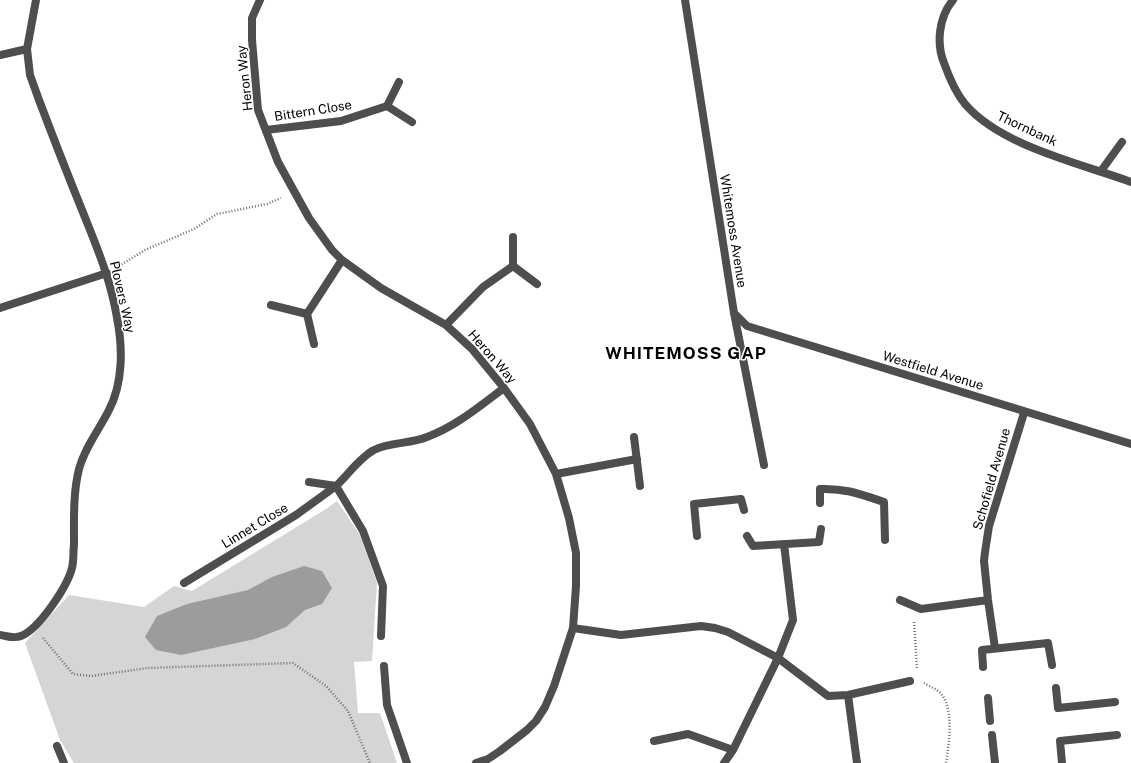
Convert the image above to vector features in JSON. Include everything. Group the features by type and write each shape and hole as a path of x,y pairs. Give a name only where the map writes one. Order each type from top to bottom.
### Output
{"street":[{"name":"Plovers Way","path":"0,634 13,638 20,636 34,628 53,604 68,578 72,568 76,481 81,462 95,433 110,410 120,372 121,349 118,318 107,273 30,75 27,49 36,0"},
{"name":"Heron Way","path":"260,0 252,18 252,40 258,110 278,162 309,218 332,250 342,260 381,288 446,326 472,349 504,388 530,424 556,474 569,518 576,553 576,586 573,628 554,686 545,707 536,721 500,751 488,759 476,763"},
{"name":"Whitemoss Avenue","path":"685,0 734,313 764,465"},
{"name":"Thornbank","path":"953,0 946,11 939,42 942,58 949,78 964,103 979,118 993,128 1028,146 1131,182"},
{"path":"0,55 27,49"},
{"path":"399,82 387,106 412,122"},
{"name":"Bittern Close","path":"266,130 340,121 387,106"},
{"path":"1101,171 1122,142"},
{"path":"513,237 513,266"},
{"path":"314,344 307,314 342,260"},
{"path":"513,266 537,284"},
{"path":"446,326 483,287 513,266"},
{"path":"0,308 107,273"},
{"path":"270,305 307,314"},
{"name":"Westfield Avenue","path":"734,313 747,326 1024,413 1131,444"},
{"name":"Linnet Close","path":"184,583 296,515 336,486 364,457 374,450 426,438 443,430 504,388"},
{"name":"Schofield Avenue","path":"995,648 984,562 989,526 1024,413"},
{"path":"634,437 640,486"},
{"path":"556,474 637,459"},
{"path":"310,482 336,486 363,531 383,586 381,636"},
{"path":"820,503 820,488 838,488 884,502 885,540"},
{"path":"697,536 694,504 742,499 744,510"},
{"path":"747,536 753,546 819,542 821,529"},
{"path":"724,763 733,750 778,658 792,620 784,544"},
{"path":"900,600 921,609 988,600"},
{"path":"573,628 621,635 701,626 714,628 728,632 778,658 828,696 848,695 910,681"},
{"path":"983,667 982,650 1048,643 1052,665"},
{"path":"384,666 387,704 407,763"},
{"path":"1056,688 1058,708 1115,702"},
{"path":"848,695 857,763"},
{"path":"988,698 990,721"},
{"path":"654,741 688,734 733,750"},
{"path":"992,735 995,763"},
{"path":"1062,763 1060,741 1117,735"},
{"path":"56,746 64,763"}],"path":[{"path":"107,273 145,250 194,229 217,214 267,204 294,192"},
{"path":"917,670 913,623 921,609"},
{"path":"34,628 73,674 91,676 148,668 293,664 326,686 348,711 370,763"},
{"path":"924,682 942,694 948,710 949,740 946,763"}],"shaded area":[{"path":"337,501 360,535 377,583 372,661 354,662 358,713 380,713 397,763 74,763 60,740 25,643 69,595 144,607 174,586 192,591"},
{"path":"304,566 322,571 332,588 322,604 305,610 286,627 255,639 181,655 156,650 145,637 157,616 187,604 248,590 272,577"}],"district":[{"name":"WHITEMOSS GAP","path":"686,354"}]}
